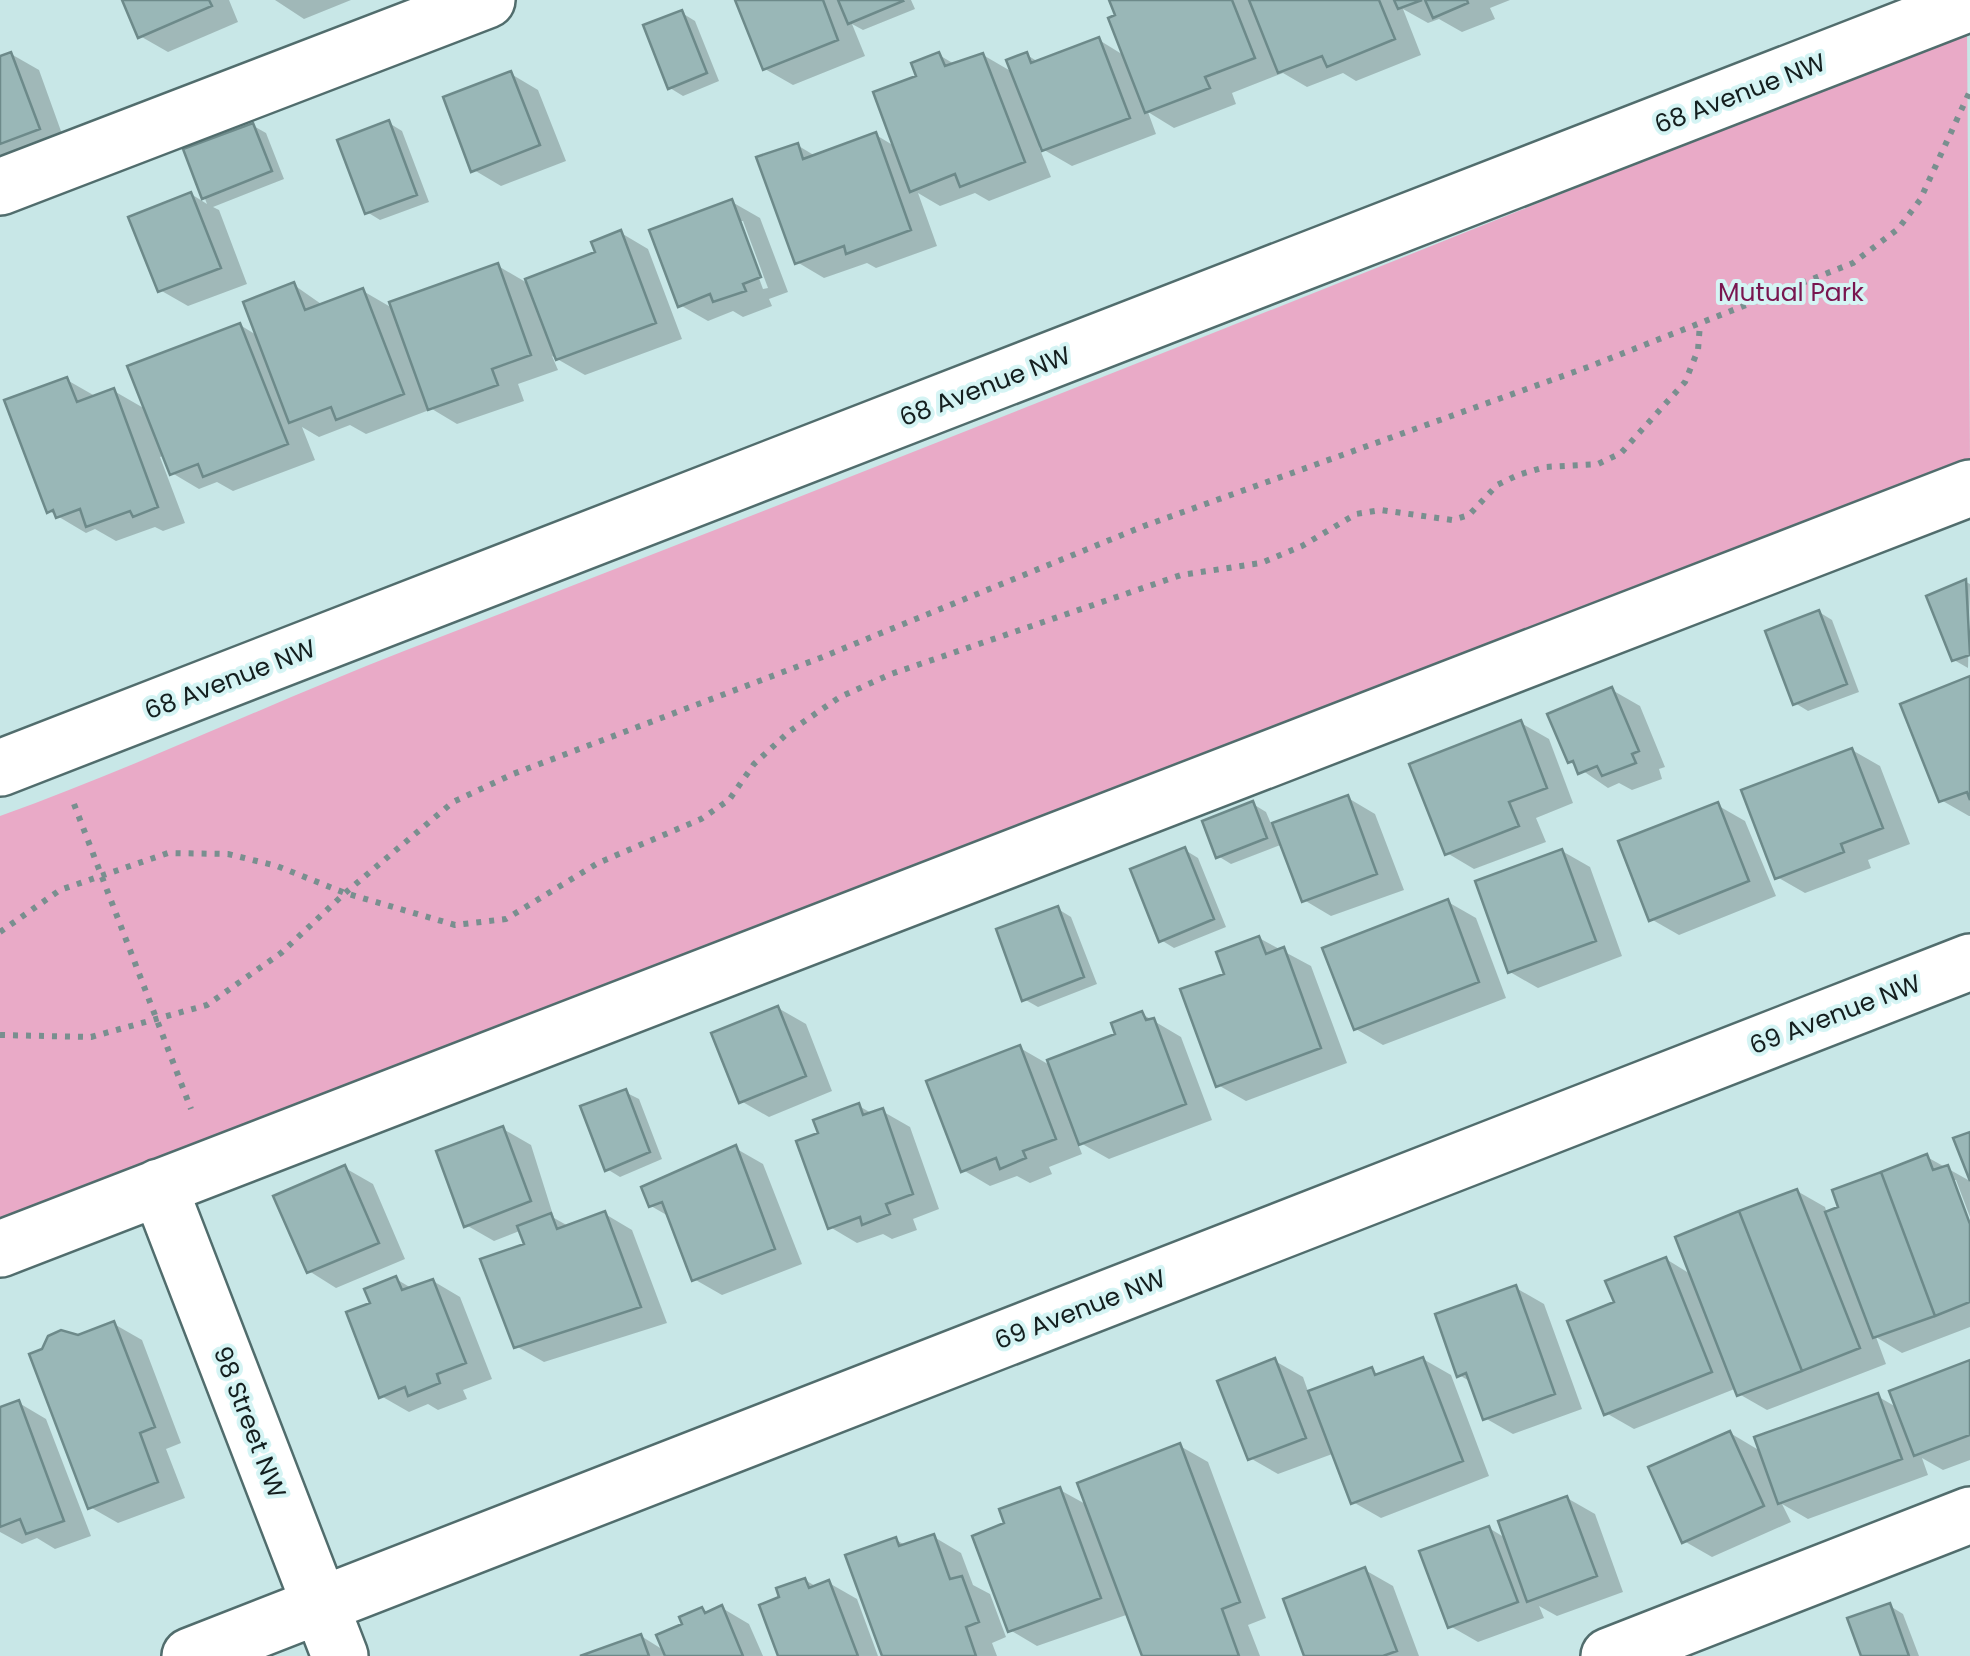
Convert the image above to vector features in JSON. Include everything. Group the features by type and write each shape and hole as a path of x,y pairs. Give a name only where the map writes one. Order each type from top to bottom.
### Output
{"street":[{"path":"0,187 486,0"},
{"name":"68 Avenue NW","path":"0,768 1970,3"},
{"path":"0,1248 1970,488"},
{"name":"69 Avenue NW","path":"190,1656 1970,962"},
{"name":"98 Street NW","path":"159,1188 340,1656"},
{"path":"1609,1656 1970,1516"}],"path":[{"path":"0,1035 91,1037 156,1023 207,1005 282,953 345,893 453,802 513,774 820,658 1144,526 1700,324 1873,252 1920,200 1970,91"},
{"path":"0,932 60,890 168,853 228,854 277,866 345,893 455,925 506,918 598,863 701,819 729,800 754,764 790,731 840,697 891,674 1181,575 1262,563 1302,546 1356,514 1381,510 1452,520 1470,515 1497,486 1518,475 1544,467 1598,464 1621,453 1666,408 1685,382 1698,350 1700,324"},
{"path":"73,802 156,1023 218,1165"}],"green space":[{"name":"Mutual Park","path":"1967,31 1970,464 0,1220 0,816 404,651"}],"building":[{"path":"122,0 209,0 212,6 138,38"},
{"path":"735,0 823,0 838,40 763,70"},
{"path":"838,0 902,0 903,1 848,24"},
{"path":"1109,0 1232,0 1255,58 1205,77 1210,88 1145,113 1108,18 1115,15"},
{"path":"1249,0 1379,0 1395,39 1327,67 1322,56 1278,73"},
{"path":"1394,0 1422,0 1398,9"},
{"path":"1425,0 1467,0 1468,3 1433,18"},
{"path":"682,10 707,73 668,89 643,25"},
{"path":"1099,37 1130,118 1042,151 1006,60 1027,52 1031,63"},
{"path":"11,52 40,129 0,144 0,56"},
{"path":"939,52 945,66 983,53 1025,162 960,187 955,174 910,192 873,92 916,76 911,63"},
{"path":"511,71 540,145 471,172 443,97"},
{"path":"389,120 417,195 365,214 337,140"},
{"path":"253,123 272,171 202,199 183,149"},
{"path":"876,132 911,230 846,254 844,246 795,264 756,157 798,143 803,159"},
{"path":"191,192 221,268 158,292 128,217"},
{"path":"732,199 761,277 743,284 746,291 713,302 710,294 678,307 649,230"},
{"path":"621,230 656,323 556,360 525,279 595,252 591,242"},
{"path":"498,263 531,355 492,369 498,385 428,410 389,302"},
{"path":"294,282 305,310 363,288 404,394 336,420 331,407 289,423 243,302"},
{"path":"240,323 288,444 203,477 198,464 170,475 127,366"},
{"path":"67,377 77,402 114,388 158,507 133,517 130,511 86,527 80,509 56,518 53,510 47,513 4,400"},
{"path":"1966,579 1970,655 1952,661 1926,596"},
{"path":"1819,610 1847,684 1793,705 1765,631"},
{"path":"1970,676 1970,800 1967,792 1939,802 1900,704"},
{"path":"1612,687 1639,751 1632,754 1636,763 1602,776 1597,766 1578,774 1573,761 1568,763 1547,714"},
{"path":"1521,720 1547,788 1509,802 1519,826 1445,855 1409,764"},
{"path":"1852,748 1883,828 1841,844 1844,852 1775,879 1741,790"},
{"path":"1348,795 1377,874 1302,902 1272,823"},
{"path":"1253,801 1267,838 1216,858 1202,821"},
{"path":"1718,802 1749,881 1649,921 1618,841"},
{"path":"1185,847 1214,919 1159,942 1130,869"},
{"path":"1562,849 1596,941 1508,973 1475,881"},
{"path":"1448,899 1479,982 1354,1030 1322,948"},
{"path":"1058,906 1084,977 1022,1001 996,929"},
{"path":"1259,936 1266,954 1284,947 1321,1048 1216,1087 1180,989 1224,974 1216,952"},
{"path":"778,1006 806,1076 739,1103 711,1033"},
{"path":"1142,1011 1146,1020 1154,1018 1186,1104 1079,1145 1047,1060 1115,1034 1111,1023"},
{"path":"1020,1045 1056,1139 1023,1151 1026,1158 1000,1169 996,1158 961,1172 926,1081"},
{"path":"626,1089 650,1152 605,1171 580,1106"},
{"path":"859,1103 863,1115 883,1108 913,1194 886,1204 890,1214 862,1225 860,1217 828,1229 796,1141 818,1133 813,1120"},
{"path":"503,1126 531,1201 464,1227 436,1151"},
{"path":"1970,1132 1970,1181 1953,1138"},
{"path":"736,1145 775,1249 692,1281 662,1202 649,1207 641,1187"},
{"path":"1927,1154 1933,1170 1948,1165 1970,1224 1970,1302 1935,1316 1881,1172"},
{"path":"345,1165 379,1243 307,1273 273,1196"},
{"path":"1881,1172 1935,1316 1873,1338 1825,1212 1838,1207 1832,1190"},
{"path":"1797,1189 1860,1348 1802,1371 1739,1211"},
{"path":"605,1211 641,1307 514,1348 480,1259 524,1244 517,1226 551,1213 557,1229"},
{"path":"1739,1211 1802,1371 1737,1396 1675,1237"},
{"path":"1666,1257 1712,1372 1604,1415 1567,1321 1614,1302 1605,1281"},
{"path":"396,1276 402,1290 433,1279 466,1363 437,1374 440,1383 408,1396 405,1387 379,1398 346,1312 370,1303 364,1289"},
{"path":"1516,1285 1555,1394 1483,1420 1466,1373 1457,1377 1435,1314"},
{"path":"114,1321 155,1427 140,1433 158,1482 88,1509 29,1354 42,1349 48,1336 61,1330 78,1335"},
{"path":"1423,1357 1463,1461 1351,1504 1308,1391 1372,1367 1375,1375"},
{"path":"1275,1358 1306,1438 1248,1460 1217,1381"},
{"path":"1970,1360 1970,1435 1914,1456 1889,1391"},
{"path":"1878,1393 1902,1459 1778,1504 1754,1437"},
{"path":"19,1400 64,1521 26,1534 20,1519 0,1527 0,1407"},
{"path":"1730,1431 1764,1506 1682,1543 1648,1467"},
{"path":"1180,1443 1240,1602 1222,1609 1239,1656 1142,1656 1077,1483"},
{"path":"1060,1487 1101,1598 1008,1632 972,1536 1004,1523 999,1509"},
{"path":"1567,1496 1597,1576 1527,1602 1498,1521"},
{"path":"1489,1526 1518,1602 1448,1628 1419,1551"},
{"path":"934,1534 950,1579 962,1576 979,1622 966,1627 976,1656 882,1656 845,1555 896,1537 899,1546"},
{"path":"1365,1567 1397,1651 1383,1656 1304,1656 1283,1599"},
{"path":"805,1578 809,1588 829,1580 858,1656 778,1656 759,1605 779,1597 776,1588"},
{"path":"1890,1603 1909,1656 1861,1656 1847,1618"},
{"path":"722,1605 743,1656 665,1656 656,1635 682,1624 679,1617 702,1607 705,1613"},
{"path":"641,1634 649,1656 580,1656"}]}
